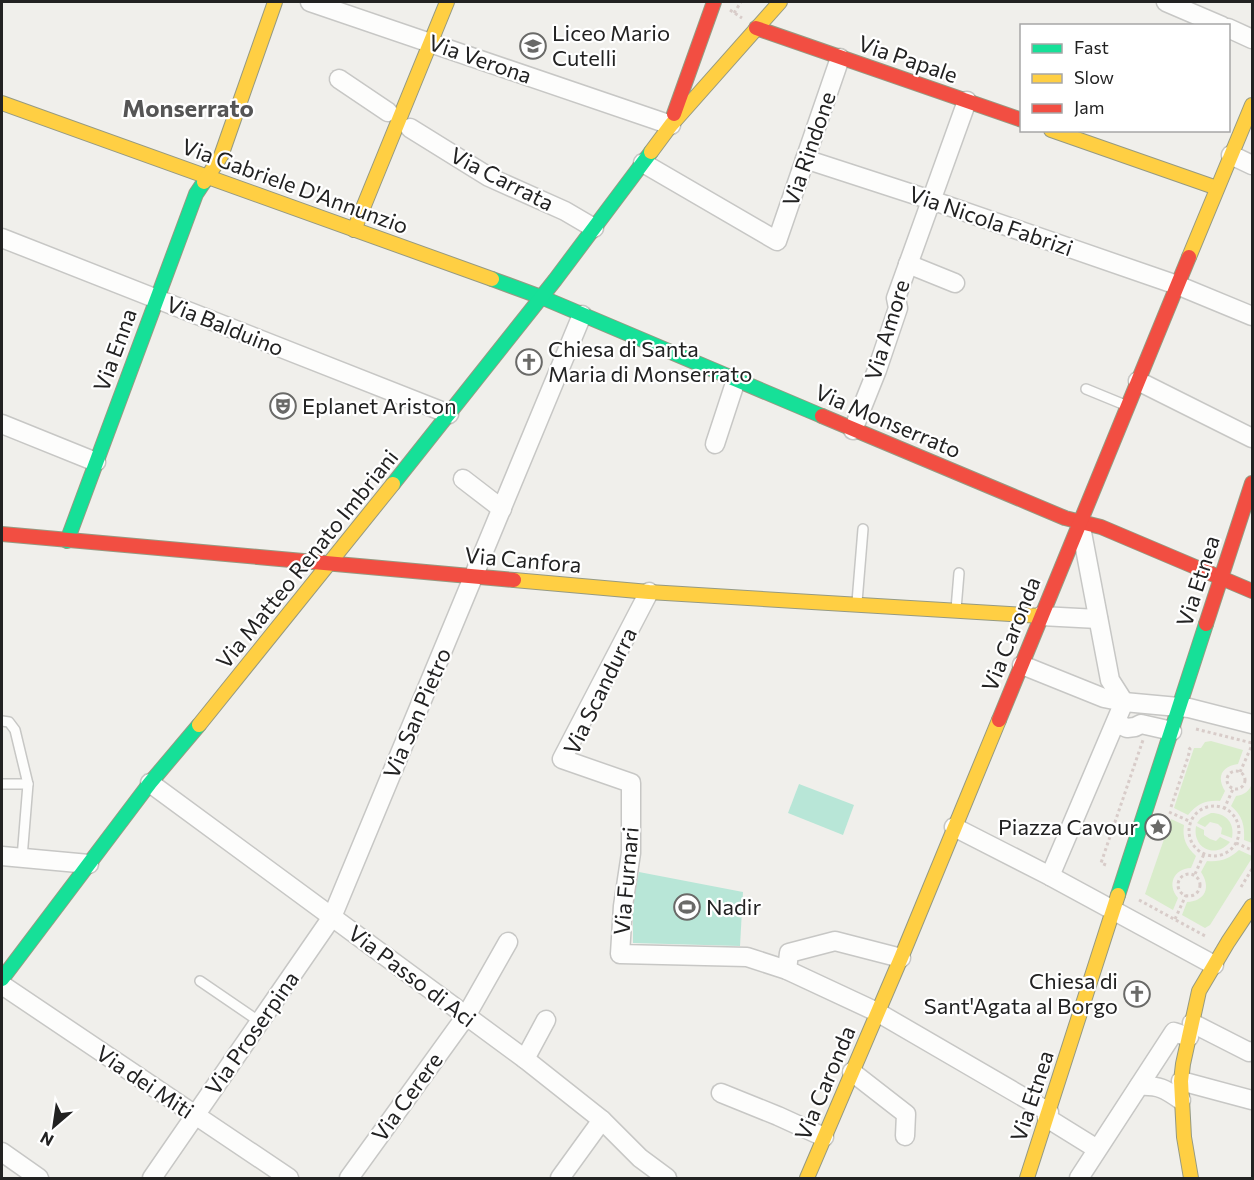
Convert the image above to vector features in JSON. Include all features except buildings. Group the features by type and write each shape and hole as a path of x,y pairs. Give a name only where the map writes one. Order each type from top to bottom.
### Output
{"main road":[{"name":"Via Enna","path":"67,541 196,194 221,156 275,2"},
{"path":"354,230 447,2"},
{"path":"671,124 780,2"},
{"path":"671,124 695,52 720,5"},
{"name":"Via Papale","path":"756,28 1020,119"},
{"path":"695,52 698,60 704,66 719,69"},
{"name":"Via Gabriele D'Annunzio","path":"2,103 541,297"},
{"name":"Via Caronda","path":"807,1179 901,958 1252,105"},
{"name":"Via Matteo Renato Imbriani","path":"2,978 150,783 220,701 541,297 671,124"},
{"path":"1057,132 1218,188"},
{"name":"Via Monserrato","path":"541,297 1055,514 1101,527 1252,591"},
{"name":"Via Etnea","path":"1027,1179 1111,916 1178,736 1182,700 1220,578 1252,490"},
{"name":"Via Canfora","path":"2,534 649,592 1041,616"},
{"path":"1191,1179 1181,1100 1182,1064 1200,989 1252,906"}],"street":[{"name":"Via Verona","path":"310,2 671,124"},
{"path":"1166,2 1217,24"},
{"path":"1230,29 1252,39"},
{"name":"Via Rindone","path":"643,163 777,241 840,58"},
{"path":"339,79 387,112"},
{"name":"Via Amore","path":"853,429 877,370 898,309 896,298 966,101"},
{"name":"Via Carrata","path":"410,128 489,177 565,211 594,228"},
{"path":"1232,155 1252,165"},
{"name":"Via Nicola Fabrizi","path":"805,159 1177,285 1252,316"},
{"name":"Via Balduino","path":"2,237 449,414"},
{"name":"Via Amore","path":"908,264 956,283"},
{"name":"Via San Pietro","path":"332,917 582,315"},
{"path":"715,444 736,380"},
{"path":"1138,381 1252,438"},
{"path":"2,424 96,462"},
{"path":"464,478 502,509"},
{"path":"1080,522 1110,680 1124,702"},
{"name":"Via Scandurra","path":"631,783 562,759 649,592"},
{"path":"1041,616 1098,619"},
{"path":"1022,665 1104,698 1124,702 1182,700 1189,708 1252,724"},
{"path":"1046,874 1124,702"},
{"path":"1116,723 1127,728 1141,724 1178,736"},
{"name":"Via Passo di Aci","path":"150,783 525,1059 602,1120 640,1158 667,1179"},
{"name":"Via Furnari","path":"631,783 631,853 620,954 747,957 787,970 877,1012 1048,1115 1097,1149"},
{"path":"954,827 1046,874 1111,916 1215,965"},
{"path":"2,856 89,864"},
{"name":"Via Proserpina","path":"152,1179 332,917"},
{"path":"787,970 789,953 835,941 901,958"},
{"name":"Via Cerere","path":"349,1179 466,1016 508,942"},
{"name":"Via dei Miti","path":"2,985 289,1179"},
{"path":"525,1059 546,1020"},
{"path":"1079,1179 1174,1032 1208,1030 1249,1052 1252,1051"},
{"path":"852,1072 906,1114 905,1136"},
{"path":"1181,1081 1252,1100"},
{"path":"1139,1086 1159,1087 1181,1100"},
{"path":"721,1093 824,1137"},
{"path":"560,1179 602,1120"},
{"path":"2,1152 39,1179"}],"lane":[{"path":"1086,389 1127,406"},
{"path":"857,605 863,529"},
{"path":"956,611 959,573"},
{"path":"2,721 9,722 15,730 28,784 22,858"},
{"path":"2,784 28,784"},
{"path":"200,981 260,1022"}],"path":[{"path":"734,13 741,2"},
{"path":"720,5 743,20"},
{"path":"1190,735 1196,728 1252,744 1240,772"},
{"path":"1110,866 1101,863 1145,734"},
{"path":"1178,736 1190,749 1169,812 1191,822"},
{"path":"1235,771 1240,772 1245,776 1244,785 1239,789 1233,789 1228,785 1228,776 1235,771"},
{"path":"1224,809 1233,789"},
{"path":"1208,807 1224,809 1230,812 1239,826 1236,843 1232,849 1218,856 1204,854 1192,844 1189,830 1191,822 1201,810 1208,807"},
{"path":"1236,843 1252,850"},
{"path":"1194,875 1204,854"},
{"path":"1240,888 1252,868"},
{"path":"1187,874 1194,875 1199,880 1200,887 1193,895 1186,895 1180,890 1179,880 1187,874"},
{"path":"1174,920 1186,895"},
{"path":"1139,900 1210,938"}],"green space":[{"path":"1211,741 1243,750 1238,764 1228,767 1222,773 1221,781 1225,791 1220,801 1202,804 1188,815 1174,808 1194,748 1201,748 1205,742"},
{"path":"1252,783 1252,843 1244,840 1242,821 1231,806 1236,796 1246,792"},
{"path":"799,784 854,805 843,835 788,813"},
{"path":"1211,813 1225,817 1231,823 1232,838 1221,834 1222,828 1218,824 1210,822 1205,827 1197,823"},
{"path":"1171,819 1184,825 1186,842 1196,856 1191,868 1180,871 1174,878 1173,888 1178,898 1173,910 1145,894"},
{"path":"1196,826 1204,830 1204,835 1210,839 1216,841 1220,837 1230,842 1218,850 1206,849 1198,841"},
{"path":"1239,850 1252,858 1210,925 1205,928 1182,915 1187,902 1199,899 1205,892 1206,883 1201,872 1207,861 1224,859"},
{"name":"Nadir","path":"639,872 743,892 740,946 633,943 633,899"}],"traffic: fast":[{"path":"393,484 555,280 651,152"},
{"path":"67,541 196,194 204,182"},
{"path":"492,279 541,297 822,416"},
{"path":"1118,895 1206,624"},
{"path":"2,979 150,783 199,725"}],"traffic: slow":[{"path":"204,182 221,156 275,2"},
{"path":"354,230 447,2"},
{"path":"651,152 671,125 780,2"},
{"path":"2,103 492,279"},
{"path":"1189,257 1252,105"},
{"path":"1057,132 1217,188"},
{"path":"199,725 393,484"},
{"path":"514,580 649,592 1041,616"},
{"path":"807,1178 999,720"},
{"path":"1027,1178 1118,895"},
{"path":"1191,1178 1184,1137 1181,1081 1199,991 1252,906"}],"traffic: jam":[{"path":"674,114 714,2"},
{"path":"756,28 1020,119"},
{"path":"999,720 1189,257"},
{"path":"822,416 1065,518 1101,527 1252,591"},
{"path":"1206,624 1252,483"},
{"path":"2,534 514,580"}],"place":[{"name":"Liceo Mario Cutelli","path":"533,46"},
{"name":"Chiesa di Santa Maria di Monserrato","path":"529,362"},
{"name":"Eplanet Ariston","path":"283,406"},
{"name":"Piazza Cavour","path":"1158,827"},
{"name":"Nadir","path":"687,907"},
{"name":"Chiesa di Sant'Agata al Borgo","path":"1137,994"}],"district":[{"name":"Monserrato","path":"188,109"}]}
